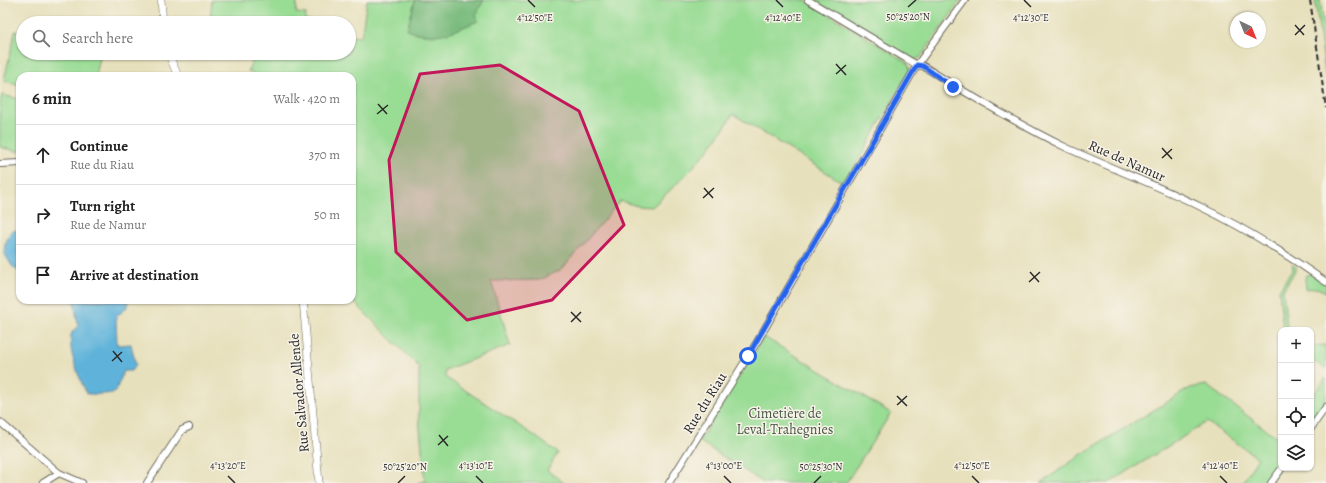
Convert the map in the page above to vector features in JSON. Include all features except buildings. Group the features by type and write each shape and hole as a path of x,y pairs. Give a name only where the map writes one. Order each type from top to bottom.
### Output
{"street":[{"path":"161,0 162,16"},
{"name":"Rue de Namur","path":"808,0 917,65 923,66 953,87 1064,146 1194,204 1242,228 1326,282"},
{"name":"Rue du Riau","path":"669,483 757,342 917,65 965,0"},
{"path":"171,60 176,72"},
{"path":"0,164 16,163"},
{"name":"Rue Salvador Allende","path":"303,304 319,483"},
{"path":"1314,424 1326,407"},
{"path":"0,422 59,473 82,483"},
{"path":"147,483 182,430 189,427"},
{"path":"1271,483 1280,471"},
{"path":"43,483 59,473"}],"highlighted area":[{"path":"500,65 579,111 624,225 552,300 467,320 396,252 389,160 420,74"}],"green space":[{"path":"212,0 297,0 296,13 306,14 306,16 210,16"},
{"path":"367,0 805,0 908,63 910,70 845,184 733,114 716,140 696,164 652,207 638,206 620,201 562,269 540,280 491,281 510,345 445,370 445,377 532,434 558,453 547,470 564,483 418,483 425,481 419,418 419,367 356,304 356,72 248,71 252,60 356,60 356,37 361,37"},
{"path":"415,0 484,0 476,15 478,21 452,32 427,35 407,30"},
{"path":"813,0 961,0 920,58 914,60"},
{"path":"1315,0 1320,0 1326,41 1326,78"},
{"path":"15,31 16,60 99,60 97,72 16,72 16,84 4,81"},
{"path":"2,95 16,98 16,151 0,147 0,103"},
{"path":"1292,264 1297,268 1283,290 1287,327 1283,327 1279,290 1293,269"},
{"path":"1310,274 1326,284 1326,292 1317,288 1306,289 1306,275"},
{"name":"Cimetière de Leval-Trahegnies","path":"764,337 891,413 846,483 764,483 699,441"},
{"path":"1326,345 1326,369 1314,362 1314,346"},
{"path":"1326,378 1326,404 1314,421 1314,399 1314,394"},
{"path":"1206,385 1276,437 1278,437 1278,470 1269,483 1242,483 1258,458 1207,422 1109,483 1041,483 1082,454 1190,388"}],"water":[{"path":"16,230 16,270 4,253 5,244 11,231"},
{"path":"75,304 128,304 127,307 116,317 117,345 131,344 136,366 131,371 124,371 115,392 105,394 87,394 75,366 71,350 71,335 78,326"}],"railway":[{"path":"1310,0 1326,108"}],"route":[{"path":"748,356 917,65 923,66 953,87"}]}
